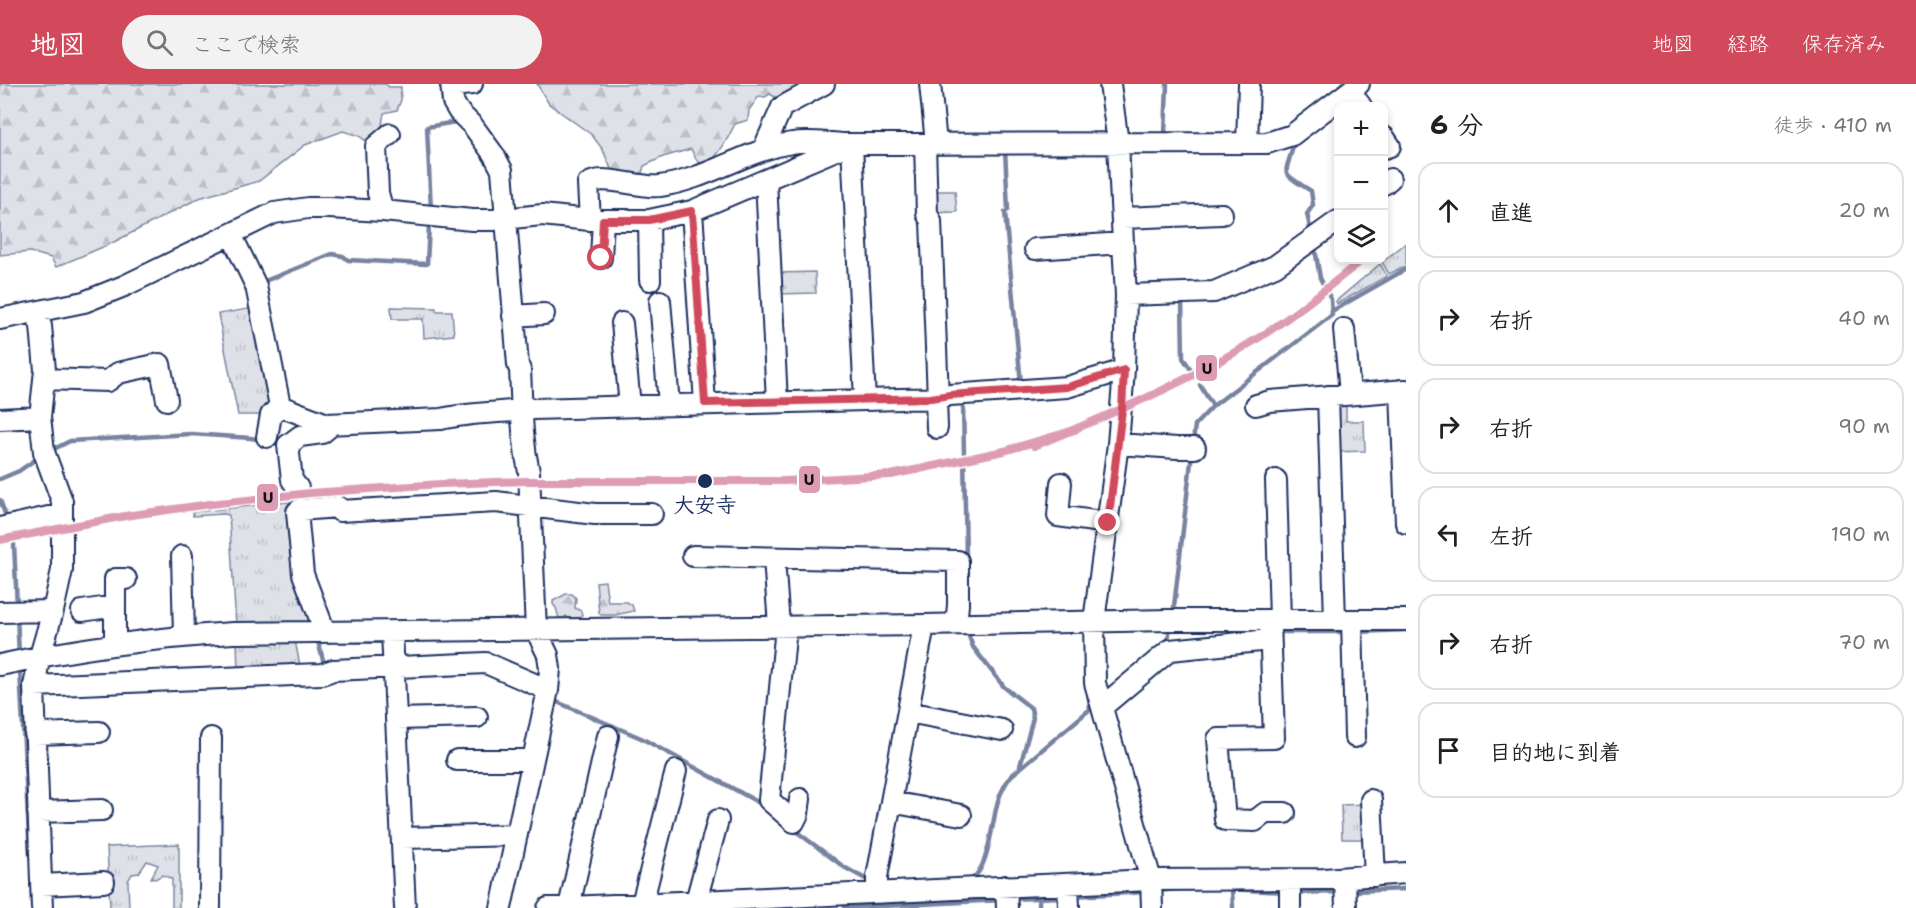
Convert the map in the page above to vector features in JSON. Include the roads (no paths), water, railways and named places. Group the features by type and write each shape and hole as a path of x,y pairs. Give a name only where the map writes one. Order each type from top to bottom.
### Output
{"street":[{"path":"472,84 451,85 453,102 495,155 502,170 513,316 520,370 524,451 529,471 526,505 536,630 548,655 550,669 501,908"},
{"path":"763,150 782,107 824,84"},
{"path":"930,84 927,214 931,220 937,428"},
{"path":"1110,84 1113,144 1122,218 1120,243 1126,295 1120,371 1118,444 1103,522 1094,621 1095,683 1151,893"},
{"path":"1247,143 1249,84"},
{"path":"0,319 84,302 124,286 274,213 308,208 383,211 472,220 542,215 600,224 649,225 692,215 766,185 838,149 1267,143 1292,135 1357,94"},
{"path":"383,211 378,193 376,146 390,134"},
{"path":"601,258 600,224 588,184 593,181 612,181 644,187 661,186 690,179 763,150 793,142 850,149"},
{"path":"850,149 865,400"},
{"path":"766,185 777,402"},
{"path":"1122,218 1222,214"},
{"path":"692,215 705,403"},
{"path":"1126,295 1214,292 1275,266 1334,224"},
{"path":"649,225 650,280"},
{"path":"231,234 256,285 280,406"},
{"path":"1035,249 1120,243"},
{"path":"660,301 669,404"},
{"path":"36,313 41,326 45,370 40,417 44,452 62,501 62,570 34,686 42,908"},
{"path":"513,316 544,314"},
{"path":"622,323 630,406"},
{"path":"1344,329 1350,394"},
{"path":"44,379 108,381 118,373 160,364 167,400"},
{"path":"280,406 327,424 441,419 458,415 521,410 705,403 935,399 950,395 1067,387 1120,371"},
{"path":"1256,405 1270,401 1403,390 1406,524"},
{"path":"1328,396 1355,737"},
{"path":"267,437 271,416 280,406"},
{"path":"0,419 40,417"},
{"path":"297,488 292,480 288,445 300,436 322,433 327,429 327,424"},
{"path":"1118,444 1193,448"},
{"path":"1276,480 1272,629 1274,738 1218,739 1225,820 1255,820 1264,813 1285,813"},
{"path":"1061,483 1058,516 1103,522"},
{"path":"318,632 303,574 297,512 299,510 338,507 340,511 496,502 595,514 652,514"},
{"path":"6,527 62,514"},
{"path":"182,555 184,636"},
{"path":"693,556 958,561 956,624"},
{"path":"774,558 782,627 769,800 794,822 798,814 800,799"},
{"path":"115,644 115,579 126,579"},
{"path":"82,611 115,606"},
{"path":"0,612 53,611"},
{"path":"0,665 115,644 233,633 1172,620 1272,629 1347,626 1406,620"},
{"path":"877,892 877,877 924,625"},
{"path":"1100,701 1170,650 1272,629"},
{"path":"392,632 405,908"},
{"path":"34,686 486,663 545,692"},
{"path":"908,712 1002,730"},
{"path":"396,718 477,717"},
{"path":"35,734 99,732"},
{"path":"569,907 608,736"},
{"path":"210,908 211,738"},
{"path":"457,760 532,762"},
{"path":"642,904 676,771"},
{"path":"1371,800 1375,876"},
{"path":"891,802 962,815"},
{"path":"38,812 102,810"},
{"path":"696,901 718,820"},
{"path":"402,838 516,835"},
{"path":"548,908 696,901 816,903 877,892 1007,898 1151,893 1346,892 1375,876 1406,873"},
{"path":"41,885 104,882"}],"waterway":[{"path":"1165,134 1167,84"},
{"path":"431,210 427,127 461,121"},
{"path":"1294,143 1287,172 1293,180 1311,191 1313,205 1307,214 1311,232"},
{"path":"1005,149 1008,210 1005,212 1021,384"},
{"path":"260,283 332,254 343,256 348,260 427,264 431,221"},
{"path":"1193,442 1195,425 1213,406 1332,315 1331,299 1320,278 1314,243"},
{"path":"1332,311 1406,269"},
{"path":"1182,300 1183,358 1192,371"},
{"path":"1200,385 1213,406"},
{"path":"961,402 963,402 966,559"},
{"path":"50,451 70,441 191,434 251,438 284,444"},
{"path":"1173,615 1192,453"},
{"path":"0,479 19,471 39,457"},
{"path":"290,488 292,509"},
{"path":"0,500 8,522"},
{"path":"10,531 14,544 17,606"},
{"path":"17,616 19,654"},
{"path":"1168,641 1170,626"},
{"path":"1358,632 1406,630"},
{"path":"1277,632 1346,632"},
{"path":"968,634 973,647 1004,687 1031,708 1033,718 1020,766"},
{"path":"317,638 325,667"},
{"path":"20,670 30,856"},
{"path":"1088,691 1090,709"},
{"path":"550,699 641,738 763,805"},
{"path":"969,880 981,867 989,845 998,801 1011,776 1095,705"},
{"path":"793,829 844,867 869,881"},
{"path":"1157,891 1179,889"},
{"path":"1229,889 1286,892"},
{"path":"1232,889 1233,908"},
{"path":"1352,891 1406,889"},
{"path":"1073,896 1146,892"},
{"path":"1295,893 1340,892"},
{"path":"1011,899 1062,897"},
{"path":"1039,898 1039,908"},
{"path":"844,908 1002,900"}],"place":[{"name":"大安寺","path":"705,481"}]}
